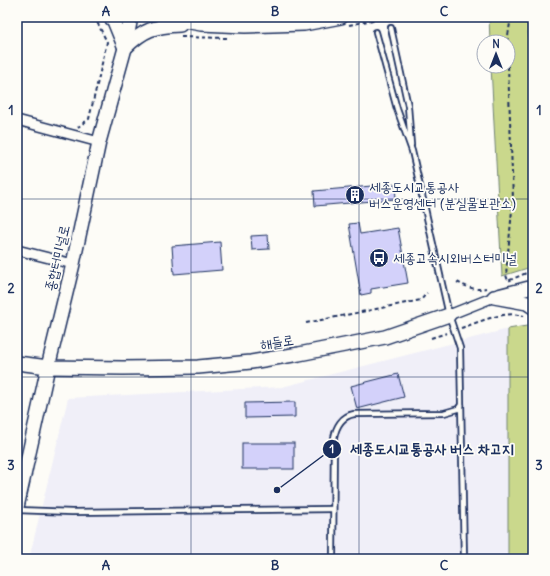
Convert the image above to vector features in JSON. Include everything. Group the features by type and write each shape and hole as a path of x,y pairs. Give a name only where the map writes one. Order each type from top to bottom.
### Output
{"street":[{"path":"110,17 114,21 125,48 134,39 150,29 164,26 202,24 246,26 304,24 340,17"},
{"name":"종합터미널로","path":"17,507 20,482 73,264 99,142 125,48 131,17"},
{"path":"162,17 202,24"},
{"path":"17,120 99,142"},
{"path":"17,250 73,264"},
{"name":"해들로","path":"17,363 48,367 123,368 198,367 251,362 385,337 449,315 491,292 532,287"},
{"path":"491,292 527,303 530,312"}],"lane":[{"path":"391,28 408,106 412,151"},
{"path":"376,32 397,108 412,151 449,315 460,348 464,559"},
{"path":"333,559 334,438 336,429 351,414 444,413 458,409 461,405"},
{"path":"17,510 72,512 333,510"}],"path":[{"path":"76,128 89,119 107,42 97,22 77,17"},
{"path":"508,34 511,17"},
{"path":"531,17 533,28"},
{"path":"508,74 513,199 506,275 508,281"},
{"path":"502,283 533,270"},
{"path":"457,282 470,289 482,289 491,292"},
{"path":"306,323 420,300 427,293"},
{"path":"432,338 493,318 530,312"},
{"path":"531,348 533,360"}],"shaded area":[{"path":"508,329 508,559 29,559 68,398 282,387"}],"green space":[{"path":"489,17 527,17 533,94 533,265 531,267 502,276 491,74 516,74 516,34 490,34"},
{"path":"533,325 533,559 508,559 508,329"}],"building":[{"name":"세종도시교통공사 버스운영센터 (분실물보관소)","path":"395,184 396,199 315,206 314,191"},
{"name":"세종고속시외버스터미널","path":"358,223 360,234 398,228 408,283 371,289 371,293 361,295 349,224"},
{"path":"268,235 269,249 252,250 251,236"},
{"path":"220,242 222,270 174,274 172,246"},
{"path":"398,374 404,397 357,409 351,386"},
{"path":"295,402 295,417 245,418 245,403"},
{"path":"242,443 294,443 294,469 242,469"}],"place":[{"name":"세종도시교통공사 버스운영센터 (분실물보관소)","path":"355,195"},
{"name":"세종고속시외버스터미널","path":"379,258"},
{"name":"세종도시교통공사 버스 차고지","path":"277,490"}]}
